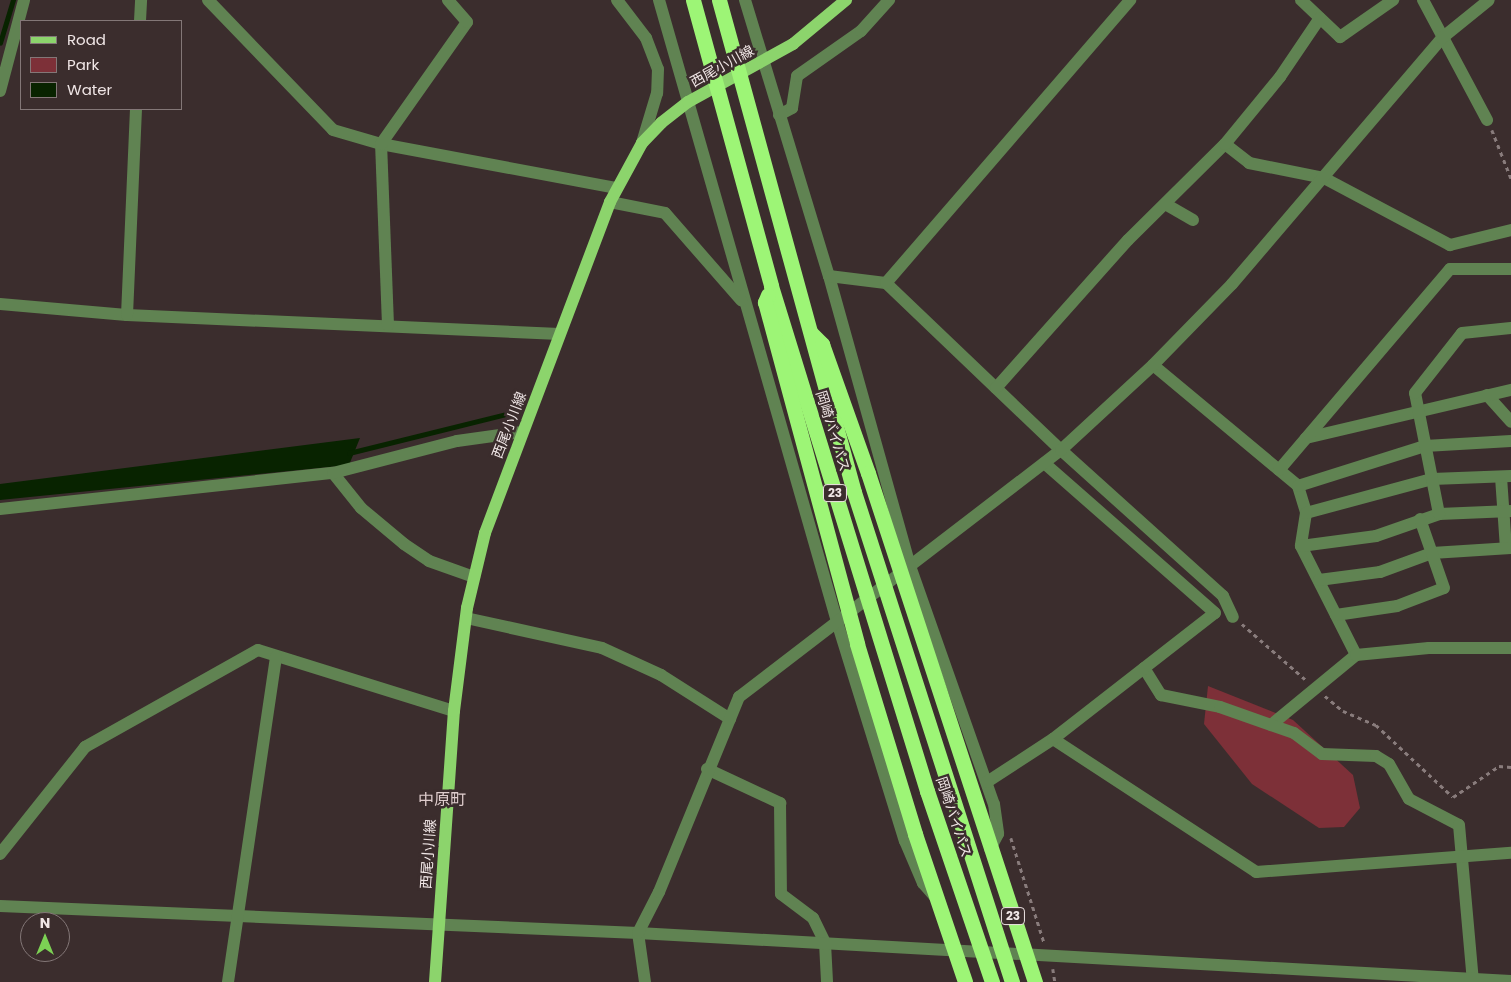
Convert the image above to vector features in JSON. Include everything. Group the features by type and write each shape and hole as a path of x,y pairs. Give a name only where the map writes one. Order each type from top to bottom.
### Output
{"highway":[{"name":"岡崎バイパス","path":"694,0 771,286 928,791 992,982"},
{"name":"岡崎バイパス","path":"719,0 854,492 1012,982"},
{"name":"23","path":"771,286 766,302 815,493 915,834 966,982"},
{"name":"23","path":"808,330 822,344 1035,982"}],"main road":[{"name":"西尾小川線","path":"435,982 454,711 466,618 474,577 485,533 610,202 642,143 688,102 762,62 816,28 846,0"}],"street":[{"path":"0,91 24,0"},
{"path":"140,20 141,0"},
{"path":"208,0 321,122 333,130 380,144 617,188"},
{"path":"388,325 380,144 467,22 448,0"},
{"path":"617,0 646,38 658,70 657,93 642,143"},
{"path":"659,0 744,304 904,841 923,882 938,900"},
{"path":"745,0 762,62 829,276 910,566 987,782 998,834 990,849"},
{"path":"779,115 792,108 797,76 861,31 889,0"},
{"path":"886,283 1130,0"},
{"path":"1301,0 1340,37 1392,0"},
{"path":"1423,0 1487,120"},
{"path":"645,982 638,932 659,892 707,769 739,697 838,624 1061,450 1153,365 1232,284 1442,38 1489,0"},
{"path":"996,388 1128,240 1167,205 1225,144 1280,77 1320,18"},
{"path":"127,315 136,110"},
{"path":"1225,144 1249,164 1324,178 1450,246 1511,230"},
{"path":"610,202 665,213 744,304"},
{"path":"1167,205 1192,220"},
{"path":"1279,470 1450,269 1511,269"},
{"path":"829,276 886,283 1061,450 1223,596 1233,617"},
{"path":"0,304 127,315 560,334"},
{"path":"1439,514 1415,393 1462,333 1511,328"},
{"path":"1153,365 1298,486 1306,513 1301,546 1356,655"},
{"path":"1306,438 1511,390"},
{"path":"1487,395 1511,422"},
{"path":"0,509 333,473 457,441 522,432"},
{"path":"1298,486 1425,446 1511,441"},
{"path":"987,782 1053,739 1215,612 1044,463"},
{"path":"333,473 362,508 404,544 429,561 474,577"},
{"path":"1306,513 1432,479 1506,476 1508,548 1432,553 1380,572 1319,580"},
{"path":"1301,546 1376,536 1420,519 1439,514 1508,512"},
{"path":"1336,615 1397,606 1444,588 1420,519"},
{"path":"466,618 602,648 661,675 730,719"},
{"path":"1270,725 1356,655 1429,648 1511,648"},
{"path":"0,854 85,747 258,650 454,711"},
{"path":"228,982 240,913 276,657"},
{"path":"1144,668 1161,695 1220,707 1294,733 1322,754 1358,753 1376,756 1389,764 1409,799 1459,825 1473,981"},
{"path":"1053,739 1256,872 1511,853"},
{"path":"707,769 780,803 781,894 813,918 825,943 827,982"},
{"path":"0,906 240,913 638,932 1027,957 1473,981 1511,981"}],"path":[{"path":"1487,120 1511,178"},
{"path":"1009,834 1055,982"}],"green space":[{"path":"1208,686 1293,720 1353,775 1360,808 1344,827 1319,828 1252,784 1204,724"}],"water":[{"path":"360,438 349,465 0,500 0,484"}],"waterway":[{"path":"0,43 13,0"},
{"path":"349,453 503,415"}],"district":[{"name":"中原町","path":"442,800"}]}
